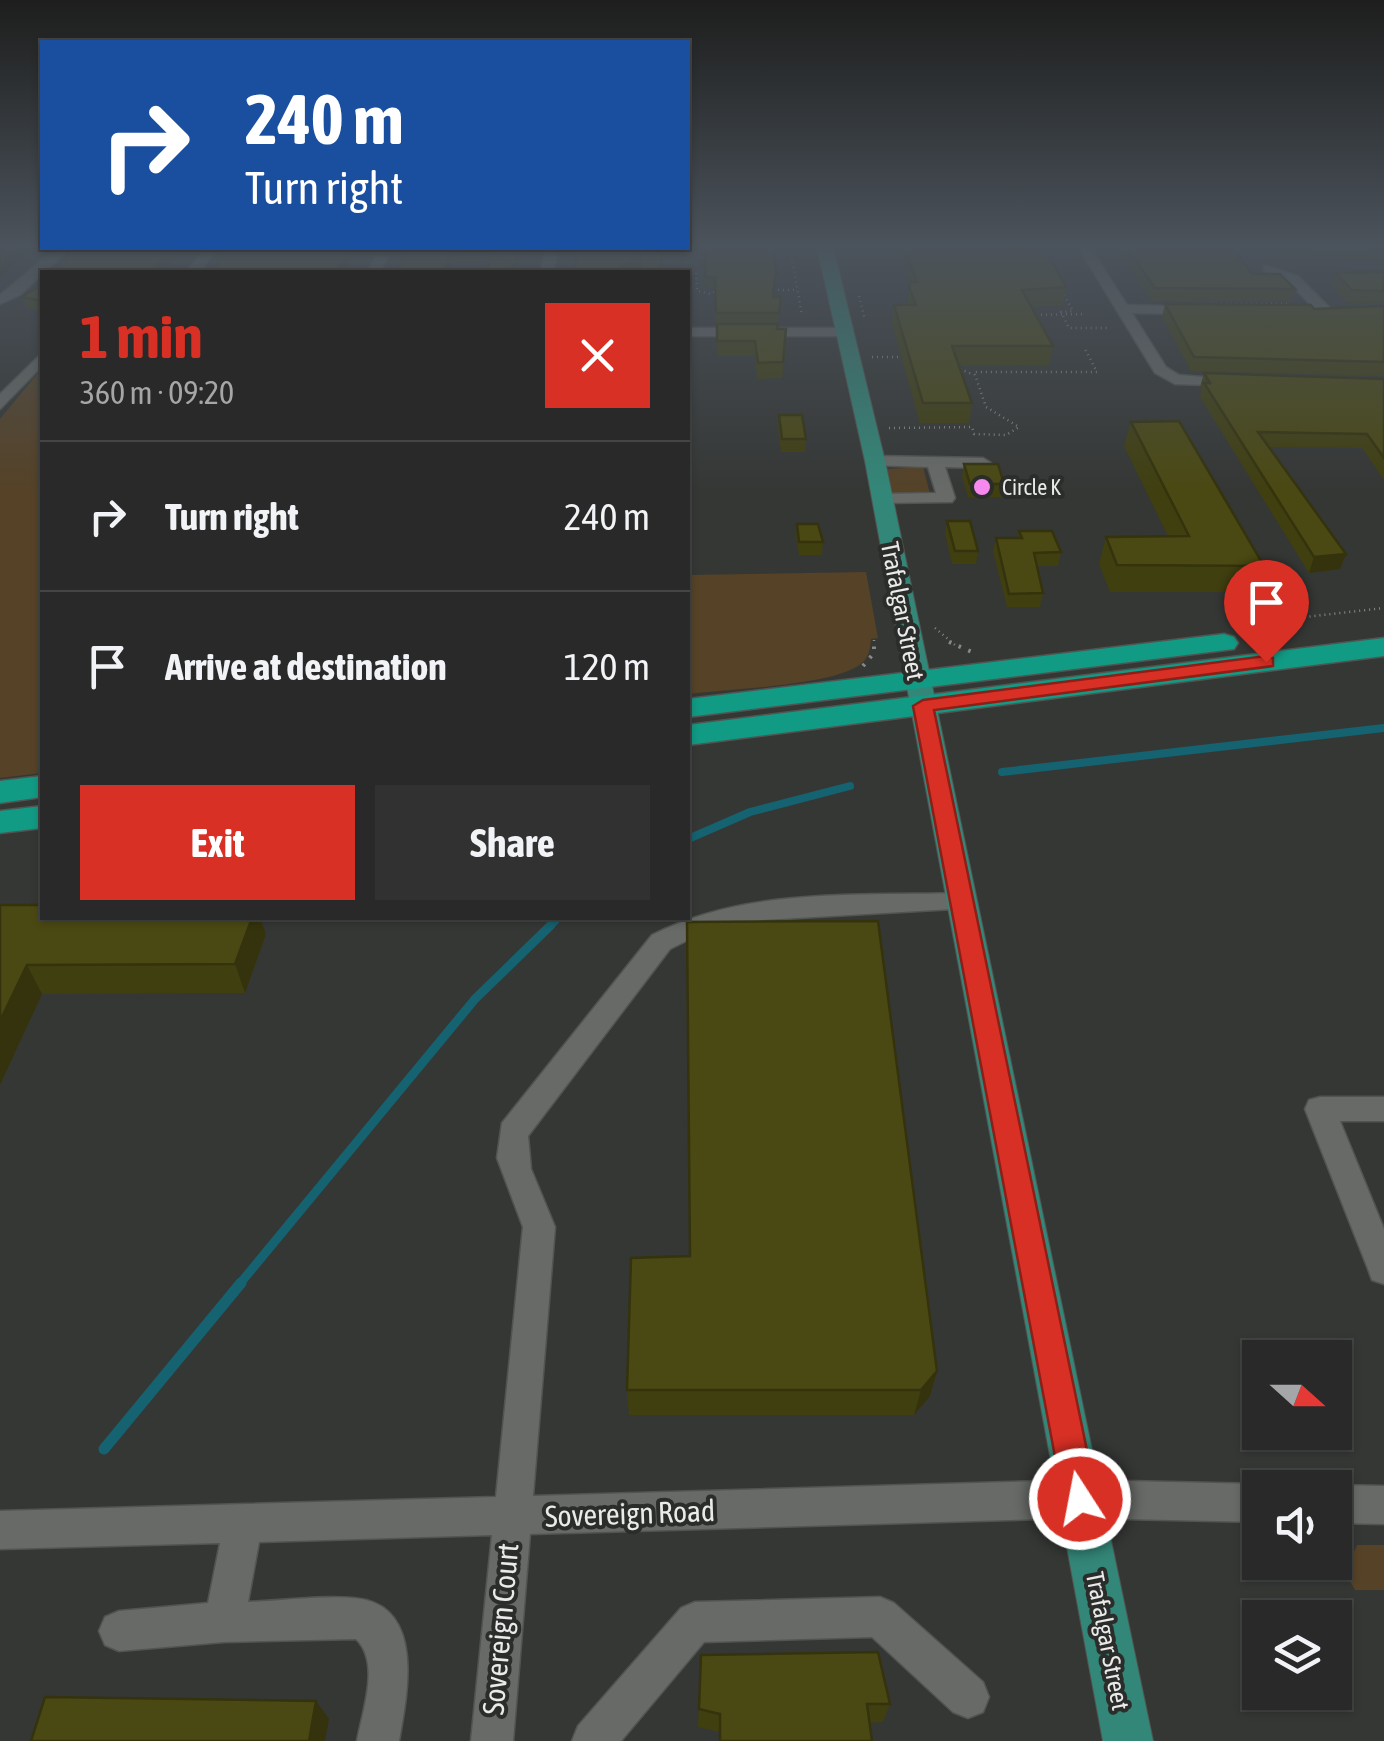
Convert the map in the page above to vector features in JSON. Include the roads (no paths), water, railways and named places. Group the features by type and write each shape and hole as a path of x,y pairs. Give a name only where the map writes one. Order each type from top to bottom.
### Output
{"highway":[{"path":"690,736 919,693 1384,624"},
{"path":"690,708 919,693 1384,647"},
{"path":"0,792 40,787"},
{"path":"0,822 40,816"}],"main road":[{"name":"Trafalgar Street","path":"844,328 875,461 1128,1741"}],"street":[{"path":"1134,328 1160,370 1176,379 1244,383"},
{"path":"690,332 845,332"},
{"path":"0,404 40,359"},
{"path":"875,461 983,462"},
{"path":"882,498 946,498 935,462"},
{"name":"Sovereign Court","path":"492,1741 539,1227 529,1194 510,1163 513,1132 660,942 678,930 770,911 962,902"},
{"path":"1384,1109 1320,1110 1384,1269"},
{"name":"Sovereign Road","path":"0,1530 1080,1499 1242,1502"},
{"path":"1352,1504 1384,1505"},
{"path":"224,1622 243,1524"},
{"path":"593,1741 695,1622 880,1617 968,1696"},
{"path":"119,1630 224,1622 364,1619 380,1631 390,1653 378,1741"}],"waterway":[{"path":"1002,772 1384,728"},
{"path":"690,838 750,812 850,786"},
{"path":"551,925 556,920"},
{"path":"238,1286 475,999 551,925"},
{"path":"104,1449 241,1283"}],"place":[{"name":"Circle K","path":"982,487"}]}
